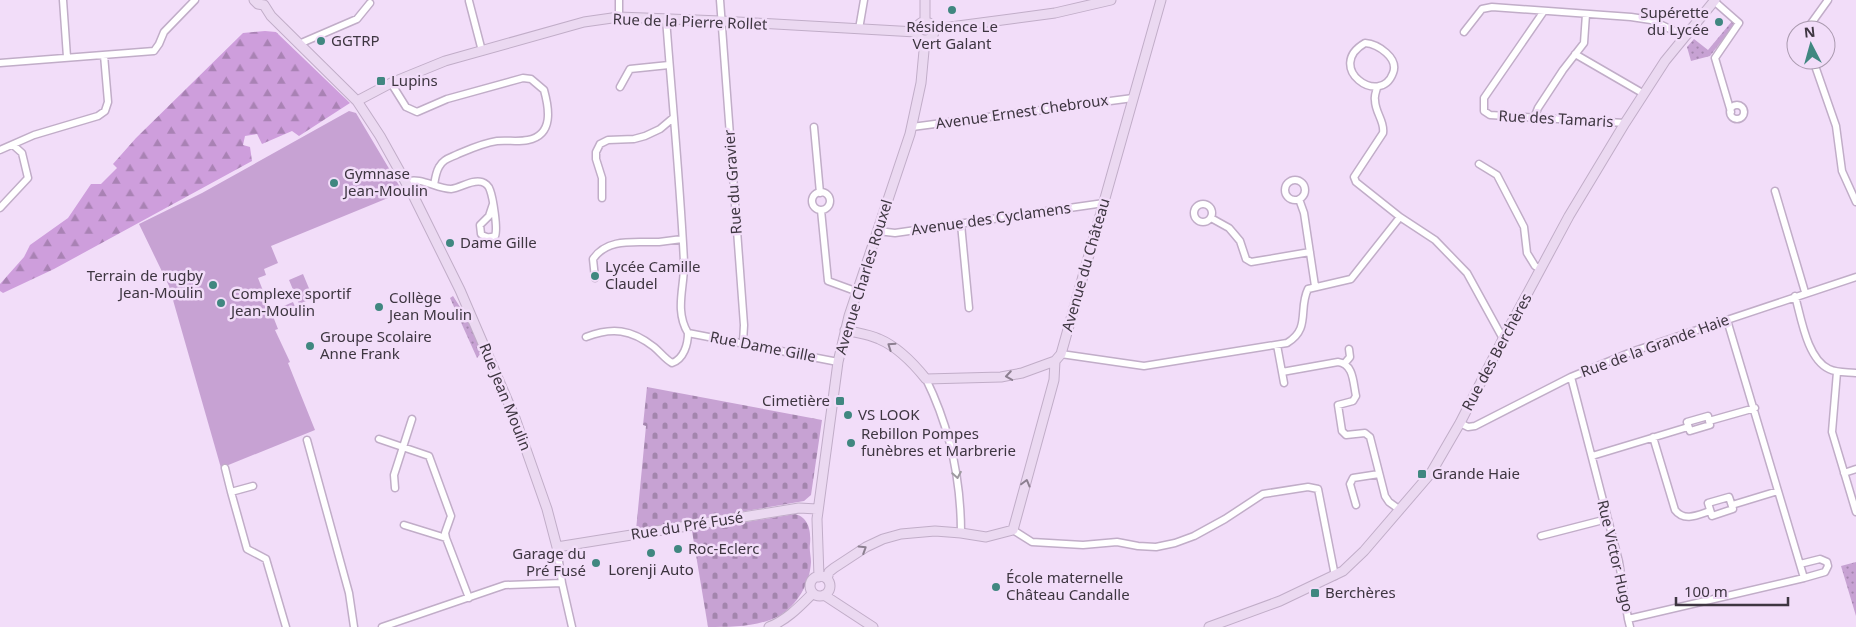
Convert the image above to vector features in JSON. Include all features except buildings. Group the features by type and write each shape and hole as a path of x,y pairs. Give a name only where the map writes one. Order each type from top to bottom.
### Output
{"street":[{"path":"63,0 67,56"},
{"path":"0,63 67,56 154,51 164,32 195,0"},
{"path":"254,0 258,4 266,2"},
{"path":"619,0 619,17"},
{"name":"Rue du Gravier","path":"720,0 744,325 743,343"},
{"path":"859,29 864,0"},
{"path":"925,0 925,22"},
{"path":"934,29 1055,13 1111,0"},
{"name":"Avenue du Château","path":"1013,530 1054,380 1058,358 1104,204 1160,0"},
{"path":"1814,20 1828,0"},
{"path":"469,1 482,51"},
{"path":"1714,1 1739,23 1715,58 1730,112"},
{"name":"Rue des Berchères","path":"1209,627 1265,607 1334,572 1350,566 1431,473 1460,423 1569,216 1665,61 1714,1"},
{"name":"Rue Jean Moulin","path":"266,2 271,16 357,101 380,136 451,270 494,366 532,464 558,547 562,583 572,627"},
{"path":"299,44 356,19 370,3"},
{"path":"1464,32 1482,9 1492,7 1651,20 1685,36"},
{"name":"Rue des Tamaris","path":"1544,11 1484,98 1483,108 1486,114 1625,123"},
{"path":"1534,118 1538,108 1584,42 1586,14"},
{"name":"Rue de la Pierre Rollet","path":"357,101 391,83 445,61 584,22 619,17 916,32"},
{"path":"586,336 603,330 631,334 649,344 672,363 678,360 684,352 688,333 684,327 681,310 684,270 666,18"},
{"path":"925,22 932,25 934,29 932,37 925,40 920,38 916,32 920,24 925,22"},
{"name":"Avenue Charles Rouxel","path":"823,578 816,532 838,362 845,330 912,127 922,83 925,40"},
{"path":"1377,88 1367,85 1352,73 1350,69 1349,62 1357,48 1365,43 1371,44 1392,58 1395,65 1387,83 1377,88 1374,100 1377,112 1384,125 1383,133 1354,177 1356,182 1400,217 1435,240 1467,273 1501,336 1504,337"},
{"path":"1575,54 1644,94"},
{"path":"0,150 34,135 98,116 105,111 108,102 104,55"},
{"path":"620,87 630,69 669,65"},
{"path":"1816,70 1836,126 1840,166 1856,202"},
{"path":"391,83 406,107 417,112 447,99 523,78 531,79 544,90 549,113 548,122 544,130 536,137 527,141 498,141 476,146 443,161 438,168 434,185"},
{"name":"Avenue Ernest Chebroux","path":"912,127 1133,98"},
{"path":"602,198 602,178 596,159 596,152 600,144 608,140 634,139 645,136 660,129 673,118"},
{"path":"814,127 820,193"},
{"path":"0,208 28,178 22,153 13,145"},
{"path":"1479,164 1497,175 1524,227 1527,253 1535,266 1540,269"},
{"path":"405,182 414,181 451,189 483,182 490,189 493,204 497,231 495,236 490,238 480,234 480,225 489,216 493,204"},
{"path":"1774,191 1805,292"},
{"path":"820,193 826,194 830,201 828,206 821,210 816,208 813,203 814,198 820,193"},
{"path":"1299,199 1304,213 1315,286"},
{"name":"Avenue des Cyclamens","path":"878,231 896,232 1104,204"},
{"path":"821,210 828,282 858,292"},
{"path":"926,380 1001,377 1022,373 1058,358 1144,366 1287,343 1295,339 1300,332 1308,289 1351,279 1400,217"},
{"path":"1211,218 1229,228 1240,241 1246,259 1251,262 1310,252"},
{"path":"961,224 969,308"},
{"path":"594,278 594,259 601,250 608,246 631,242 682,240"},
{"name":"Rue de la Grande Haie","path":"1460,423 1468,427 1475,426 1571,377 1634,351 1805,292 1856,277"},
{"path":"1795,296 1811,352 1825,367 1837,372 1856,373"},
{"path":"1727,320 1755,408 1804,578"},
{"path":"845,330 869,335 888,343 916,366 926,380 939,404 951,445 960,495 962,533"},
{"name":"Rue Dame Gille","path":"688,333 838,362"},
{"path":"1277,345 1284,383"},
{"path":"1345,363 1350,357 1349,349"},
{"path":"1282,372 1338,362 1349,366 1356,396 1353,401 1338,405 1342,431 1346,435 1365,433 1370,438 1385,496 1389,502 1400,510"},
{"path":"1837,372 1832,432 1856,512"},
{"name":"Rue Victor Hugo","path":"1571,377 1619,562 1628,619 1804,578 1825,572 1828,566 1827,562 1820,559 1800,564"},
{"path":"1592,456 1688,427 1687,422 1708,416 1709,421 1755,408"},
{"path":"395,488 394,475 412,418"},
{"path":"1653,437 1675,510 1679,515 1686,518 1710,511"},
{"path":"379,439 428,456 451,516 445,533 446,538 469,598"},
{"path":"307,440 349,593 354,627"},
{"path":"224,468 247,549 266,559 286,627"},
{"path":"1844,473 1856,469"},
{"path":"1356,505 1350,484 1352,478 1379,474"},
{"path":"231,492 253,486"},
{"path":"873,627 824,595 819,596 814,593 811,585 814,580 823,578 834,568 866,547 883,539 919,532 962,533 986,536 1013,530 1032,542 1083,545 1117,542 1156,547 1194,536 1225,519 1263,494 1312,487 1318,489 1334,572"},
{"path":"1732,505 1778,491"},
{"path":"1730,497 1733,509 1712,516 1710,511 1708,504 1730,497"},
{"name":"Rue du Pré Fusé","path":"558,547 799,508 818,509"},
{"path":"1541,536 1607,519"},
{"path":"404,525 446,538"},
{"path":"823,578 830,588 824,595"},
{"path":"382,627 505,585 562,583"},
{"path":"769,627 778,624 814,593"},
{"path":"1628,619 1630,627"}],"green space":[{"path":"1733,20 1735,24 1710,56 1691,61 1687,47 1694,39 1708,50"},
{"path":"276,32 350,103 299,136 292,131 262,144 257,134 245,136 243,145 250,147 252,161 54,269 3,293 0,291 0,284 24,257 30,245 68,218 91,184 101,184 117,168 113,164 136,138 243,33"},
{"name":"Complexe sportif Jean-Moulin","path":"349,111 356,113 400,187 388,198 271,246 278,263 264,269 266,275 258,278 278,329 275,330 290,362 288,363 315,430 221,468 169,286 139,224 202,193"},
{"path":"303,274 313,298 299,304 289,280"},
{"path":"453,296 467,318 482,352 477,358 450,298"},
{"path":"293,302 297,311 280,317 277,309"},
{"path":"647,387 822,420 811,495 804,501 636,530 646,426 643,425"},
{"path":"795,514 807,522 810,535 811,562 808,578 797,600 786,611 771,620 736,626 708,627 692,531"},
{"path":"1856,562 1856,616 1841,566"}],"place":[{"name":"Résidence Le Vert Galant","path":"952,10"},
{"name":"Supérette du Lycée","path":"1719,22"},
{"name":"GGTRP","path":"321,41"},
{"name":"Lupins","path":"381,81"},
{"name":"Gymnase Jean-Moulin","path":"334,183"},
{"name":"Dame Gille","path":"450,243"},
{"name":"Lycée Camille Claudel","path":"595,276"},
{"name":"Terrain de rugby Jean-Moulin","path":"213,285"},
{"name":"Complexe sportif Jean-Moulin","path":"221,303"},
{"name":"Collège Jean Moulin","path":"379,307"},
{"name":"Groupe Scolaire Anne Frank","path":"310,346"},
{"name":"Cimetière","path":"840,401"},
{"name":"VS LOOK","path":"848,415"},
{"name":"Rebillon Pompes funèbres et Marbrerie","path":"851,443"},
{"name":"Grande Haie","path":"1422,474"},
{"name":"Roc-Eclerc","path":"678,549"},
{"name":"Lorenji Auto","path":"651,553"},
{"name":"Garage du Pré Fusé","path":"596,563"},
{"name":"École maternelle Château Candalle","path":"996,587"},
{"name":"Berchères","path":"1315,593"}]}
